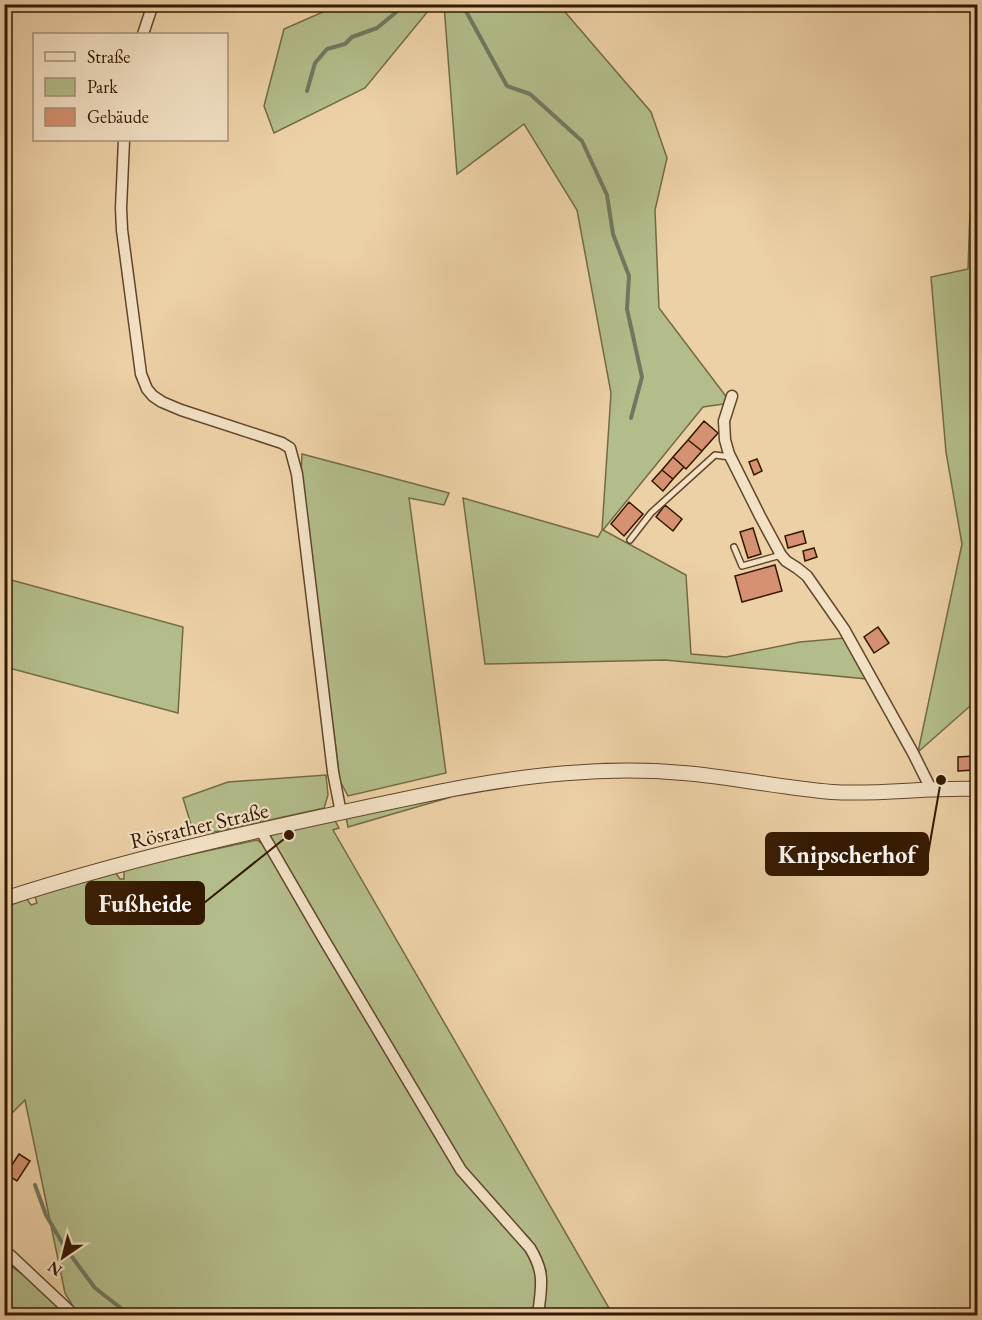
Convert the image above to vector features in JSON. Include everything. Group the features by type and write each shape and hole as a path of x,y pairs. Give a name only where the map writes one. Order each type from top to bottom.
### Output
{"street":[{"path":"143,33 153,4"},
{"path":"124,141 122,230 141,374 147,389 153,396 181,410 282,443 290,448 297,474 333,772 341,813"},
{"path":"732,396 724,421 730,457 768,533 786,561 807,576 844,629 931,789"},
{"name":"Rösrather Straße","path":"4,899 118,866 261,831 496,781 546,774 592,771 683,773 833,792 978,789"},
{"path":"261,831 461,1170 530,1248 536,1258 541,1271 542,1285 538,1316"},
{"path":"4,1252 75,1316"}],"lane":[{"path":"630,540 651,513 715,455 730,457"},
{"path":"734,547 742,566 781,555"}],"green space":[{"path":"341,4 433,5 365,88 274,133 264,106 284,29"},
{"path":"444,5 559,5 651,112 667,158 655,210 659,308 731,403 703,407 603,530 686,575 691,654 726,657 800,642 845,638 868,679 665,660 485,664 463,498 598,537 602,530 611,393 577,210 524,124 457,174"},
{"path":"970,212 977,212 977,700 918,752 962,544 946,452 931,277 968,269"},
{"path":"302,454 449,493 444,505 409,498 446,773 348,796 340,781 301,475"},
{"path":"4,578 183,627 178,713 5,667"},
{"path":"326,775 328,795 324,808 194,835 183,798 228,782"},
{"path":"451,797 348,827 346,817"},
{"path":"334,819 339,828 333,830 613,1315 541,1315 546,1270 530,1239 477,1185 432,1116 267,836"},
{"path":"257,840 266,847 459,1173 522,1243 538,1270 533,1315 78,1315 65,1293 25,1100 5,1120 5,907 27,899 31,905 37,903 35,896 115,872 120,879 124,879 124,869"},
{"path":"4,1262 37,1286 65,1315 5,1315"}],"building":[{"path":"704,421 718,433 702,451 688,440"},
{"path":"688,440 702,451 686,469 673,457"},
{"path":"673,457 684,467 673,479 662,470"},
{"path":"757,459 762,471 754,475 749,462"},
{"path":"662,470 673,479 663,491 652,481"},
{"path":"629,502 643,514 624,536 611,524"},
{"path":"665,505 682,519 673,531 656,517"},
{"path":"753,528 761,554 748,558 740,532"},
{"path":"803,531 806,543 788,548 785,536"},
{"path":"814,548 817,557 805,561 803,551"},
{"path":"775,565 782,591 742,602 735,576"},
{"path":"878,627 889,643 874,653 864,637"},
{"path":"974,756 974,759 978,759 978,768 958,771 958,757"},
{"path":"19,1154 30,1161 17,1181 6,1174"}],"waterway":[{"path":"307,91 315,63 327,49 345,44 352,37 377,28 406,4"},
{"path":"462,4 507,86 530,94 582,141 607,195 613,234 629,276 627,309 642,377 631,418"},
{"path":"35,1185 46,1215 64,1246 95,1288 131,1316"}],"place":[{"name":"Knipscherhof","path":"941,780"},
{"name":"Fußheide","path":"289,835"}]}
